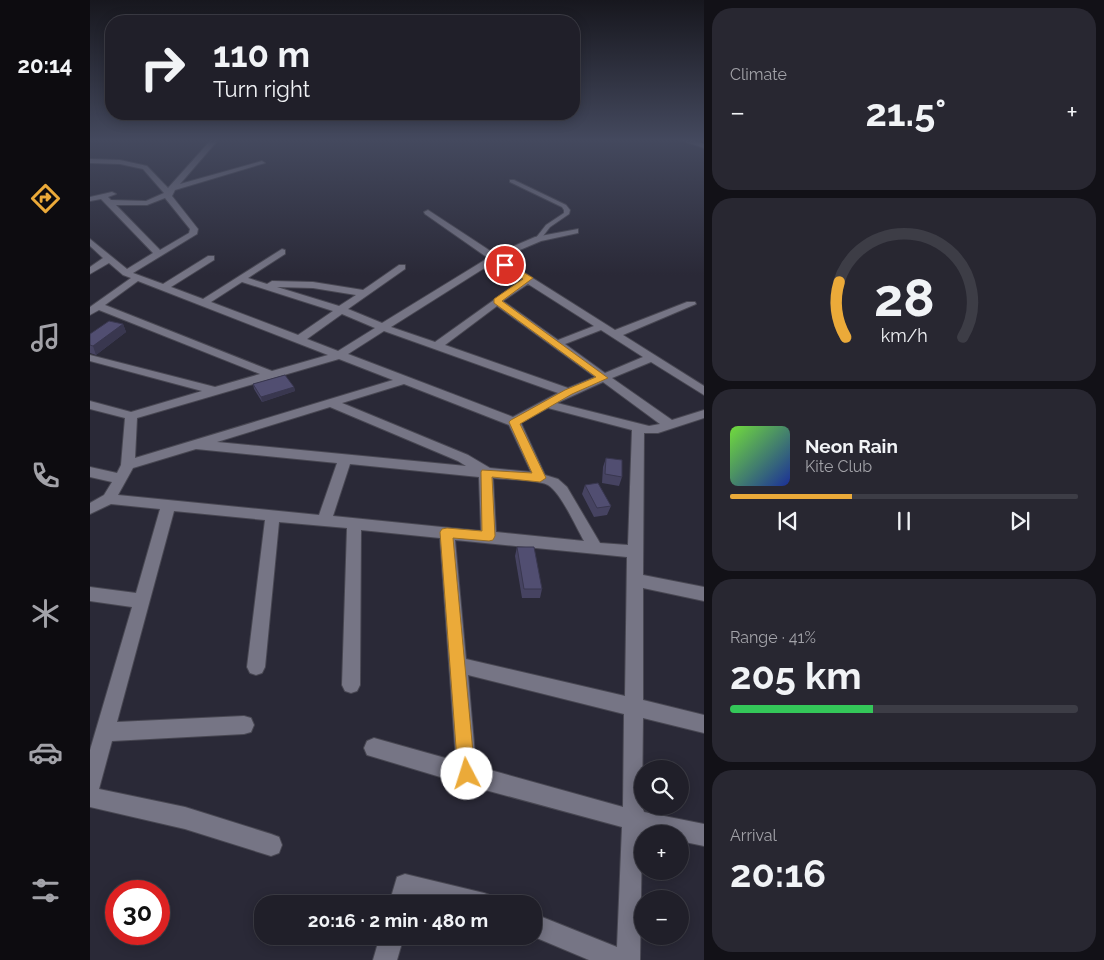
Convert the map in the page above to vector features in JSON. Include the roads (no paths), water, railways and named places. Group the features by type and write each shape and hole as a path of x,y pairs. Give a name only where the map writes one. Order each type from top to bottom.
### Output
{"street":[{"path":"126,273 193,234 194,229 162,185"},
{"path":"169,192 175,185"},
{"path":"90,198 147,203 169,192 192,185"},
{"path":"106,199 120,192"},
{"path":"106,199 160,254"},
{"path":"428,212 494,258 529,278 704,391"},
{"path":"90,405 131,416 339,355 494,258 538,239 575,231"},
{"path":"90,242 126,273 514,422 540,478"},
{"path":"204,303 282,252"},
{"path":"164,287 211,258"},
{"path":"90,271 108,259"},
{"path":"299,340 402,266"},
{"path":"94,309 138,277"},
{"path":"437,346 529,278"},
{"path":"240,279 262,284 341,310 382,327 568,392"},
{"path":"262,284 313,285 365,293"},
{"path":"496,301 670,425"},
{"path":"615,334 691,304"},
{"path":"94,309 272,375"},
{"path":"556,344 602,326"},
{"path":"90,358 216,391"},
{"path":"514,422 568,392 652,358"},
{"path":"128,465 404,380"},
{"path":"328,402 463,458 486,472"},
{"path":"547,404 649,430 704,414"},
{"path":"109,499 128,465 131,416"},
{"path":"628,960 633,820 638,428"},
{"path":"192,444 540,478 553,482 562,491 595,547"},
{"path":"324,520 345,459"},
{"path":"90,472 120,479"},
{"path":"486,472 489,536"},
{"path":"90,508 109,499 273,514 635,552"},
{"path":"90,785 169,504"},
{"path":"256,667 273,514"},
{"path":"351,685 354,523"},
{"path":"447,532 467,774"},
{"path":"635,580 704,594"},
{"path":"90,594 142,601"},
{"path":"458,665 704,724"},
{"path":"105,732 244,724"},
{"path":"374,748 633,820 704,835"},
{"path":"90,797 185,818 271,845"},
{"path":"402,895 405,885 447,895"},
{"path":"542,928 618,960"},
{"path":"385,960 389,945"}],"lane":[{"path":"520,185 564,206 567,210 566,214 548,226 538,239"}]}
